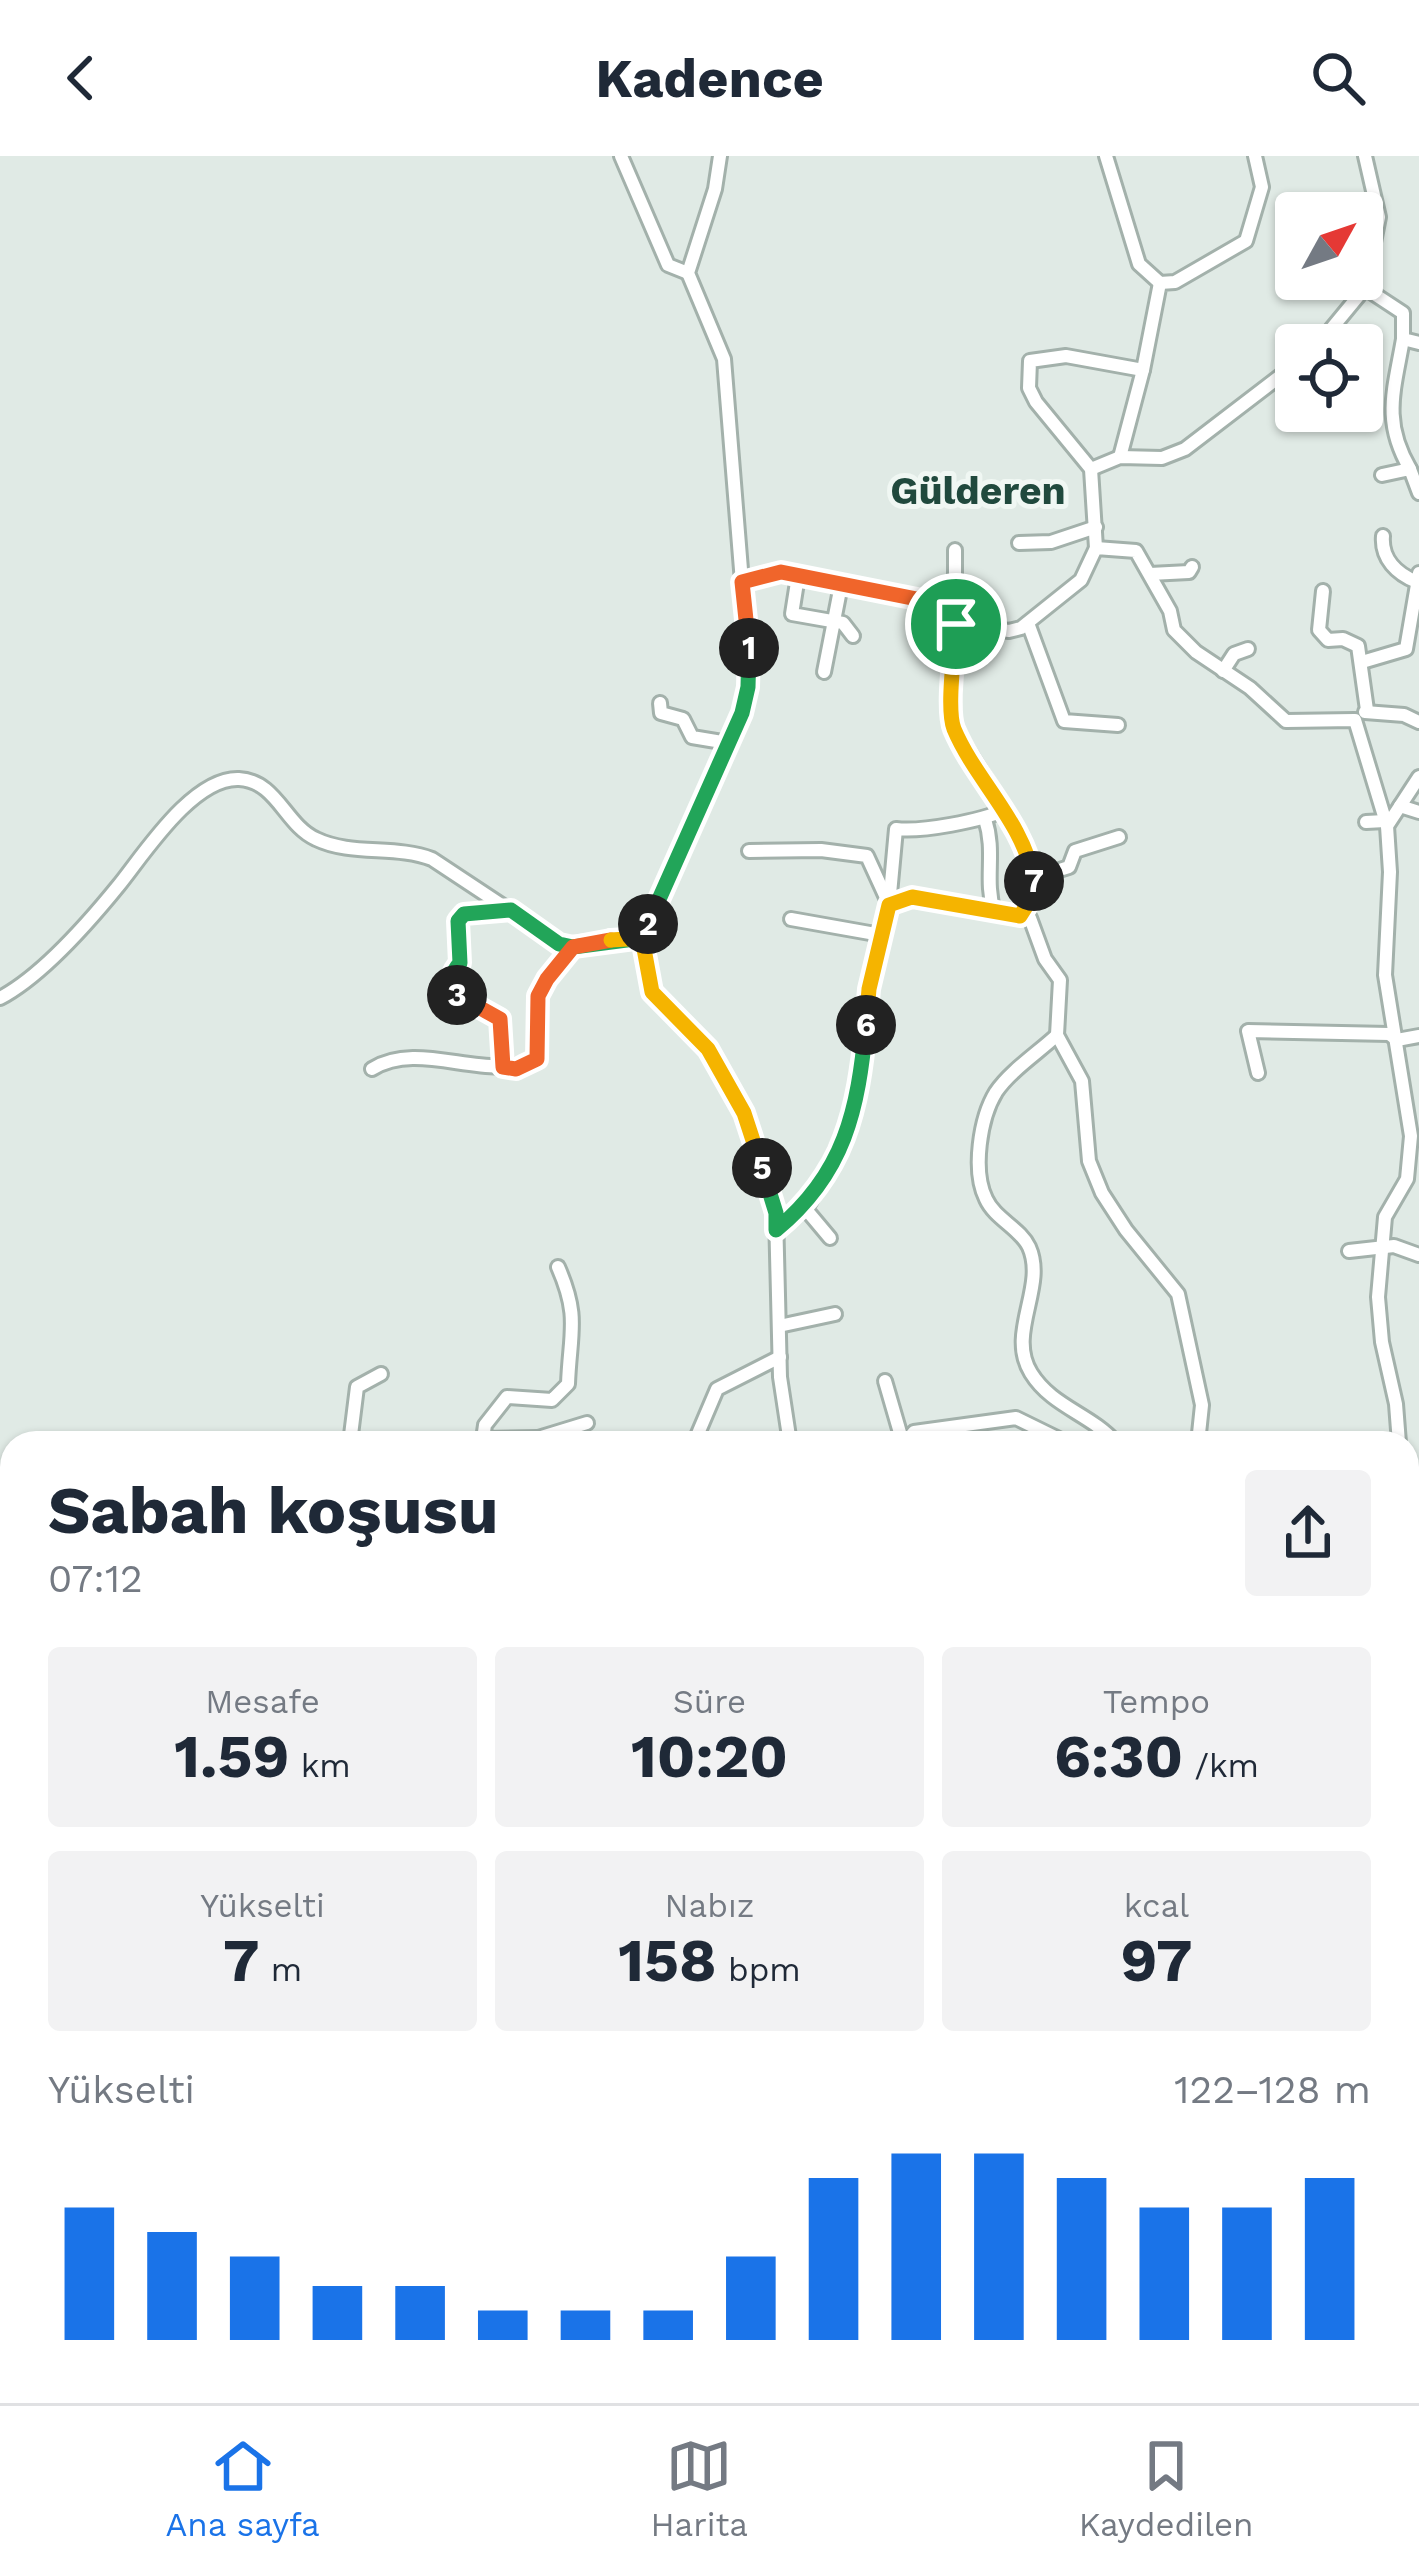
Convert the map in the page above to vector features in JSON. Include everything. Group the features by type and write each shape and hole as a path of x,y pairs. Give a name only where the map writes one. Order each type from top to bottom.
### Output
{"street":[{"path":"621,156 668,265 688,273"},
{"path":"720,156 715,189 688,273 724,359 751,662 742,713 642,938 652,992 708,1049 744,1113 776,1213 780,1357 789,1431"},
{"path":"1106,156 1139,264 1160,284 1175,283 1246,241 1262,187 1256,156"},
{"path":"1365,156 1373,192"},
{"path":"1120,458 1144,370 1160,284"},
{"path":"1335,324 1355,300"},
{"path":"1383,300 1403,313 1392,404 1394,441 1419,493"},
{"path":"1403,339 1419,343"},
{"path":"742,582 781,572 942,604 959,625 1010,631 1028,623 1081,580 1096,548 1091,469 1036,402 1029,388 1030,361 1066,356 1144,370"},
{"path":"1091,469 1120,458 1184,456 1275,381"},
{"path":"1382,475 1410,469"},
{"path":"1019,543 1051,542 1096,527"},
{"path":"1362,662 1406,649 1418,577 1404,576 1385,556 1383,536"},
{"path":"1096,548 1136,551 1171,611 1174,631 1286,721 1355,720 1367,710"},
{"path":"955,550 956,590 964,595 952,725 1004,810 1034,878 1036,891 1020,916"},
{"path":"1150,574 1189,572 1192,567"},
{"path":"798,576 793,614 843,623 854,636"},
{"path":"824,672 841,585"},
{"path":"1323,591 1319,630 1328,640 1343,639 1358,646 1367,710"},
{"path":"1028,623 1064,721 1118,724"},
{"path":"1223,670 1234,654 1248,650"},
{"path":"660,703 661,712 683,719 692,737 728,743"},
{"path":"1367,710 1419,722"},
{"path":"1355,720 1386,824 1390,872 1385,975 1415,1137 1407,1179 1385,1217 1378,1297 1398,1431"},
{"path":"1386,824 1419,777"},
{"path":"0,998 18,989 93,916 168,823 224,781 238,779 257,783 300,829 319,842 414,852 449,868 559,944 573,947 642,938"},
{"path":"1400,806 1419,812"},
{"path":"776,1230 804,1207 853,1115 869,989 889,905 896,829 920,832 985,819 1004,810"},
{"path":"985,819 993,845 987,889 994,912"},
{"path":"1366,822 1386,824"},
{"path":"1034,878 1069,867 1075,851 1119,837"},
{"path":"749,851 821,850 894,858"},
{"path":"867,856 889,905"},
{"path":"889,905 912,897 1030,918 1045,959 1060,980 1057,1034 1082,1082 1089,1161 1102,1193 1126,1230 1178,1294 1202,1405 1199,1431"},
{"path":"503,1067 500,1019 452,993 451,986 453,970 460,963 458,921 464,914 511,910"},
{"path":"791,919 881,935"},
{"path":"372,1070 391,1058 516,1069 537,1059 538,996 573,947"},
{"path":"1258,1073 1248,1031 1389,1034 1397,1040 1419,1036"},
{"path":"1057,1034 997,1091 983,1130 981,1179 990,1205 1027,1242 1031,1253 1035,1270 1022,1349 1032,1374 1064,1408 1100,1431"},
{"path":"804,1207 830,1238"},
{"path":"1349,1251 1381,1245 1419,1255"},
{"path":"484,1431 507,1397 552,1400 568,1384 575,1318 558,1267"},
{"path":"779,1326 835,1314"},
{"path":"699,1431 717,1389 780,1357"},
{"path":"352,1431 357,1387 382,1374"},
{"path":"885,1381 900,1431"},
{"path":"921,1431 1016,1418 1043,1431"},
{"path":"566,1431 587,1424"}],"district":[{"name":"Gülderen","path":"978,490"}],"route":[{"path":"956,624 942,604 781,572 742,582 751,662 742,713 642,938 573,947 559,944 511,910 464,914 458,921 460,963 453,970 452,993 500,1019 503,1067 516,1069 537,1059 538,996 573,947 605,940 642,938 652,992 708,1049 744,1113 776,1213 776,1230 810,1202 853,1115 869,989 889,905 912,897 1020,916 1036,891 1031,865 999,800 952,725 956,624"}]}
